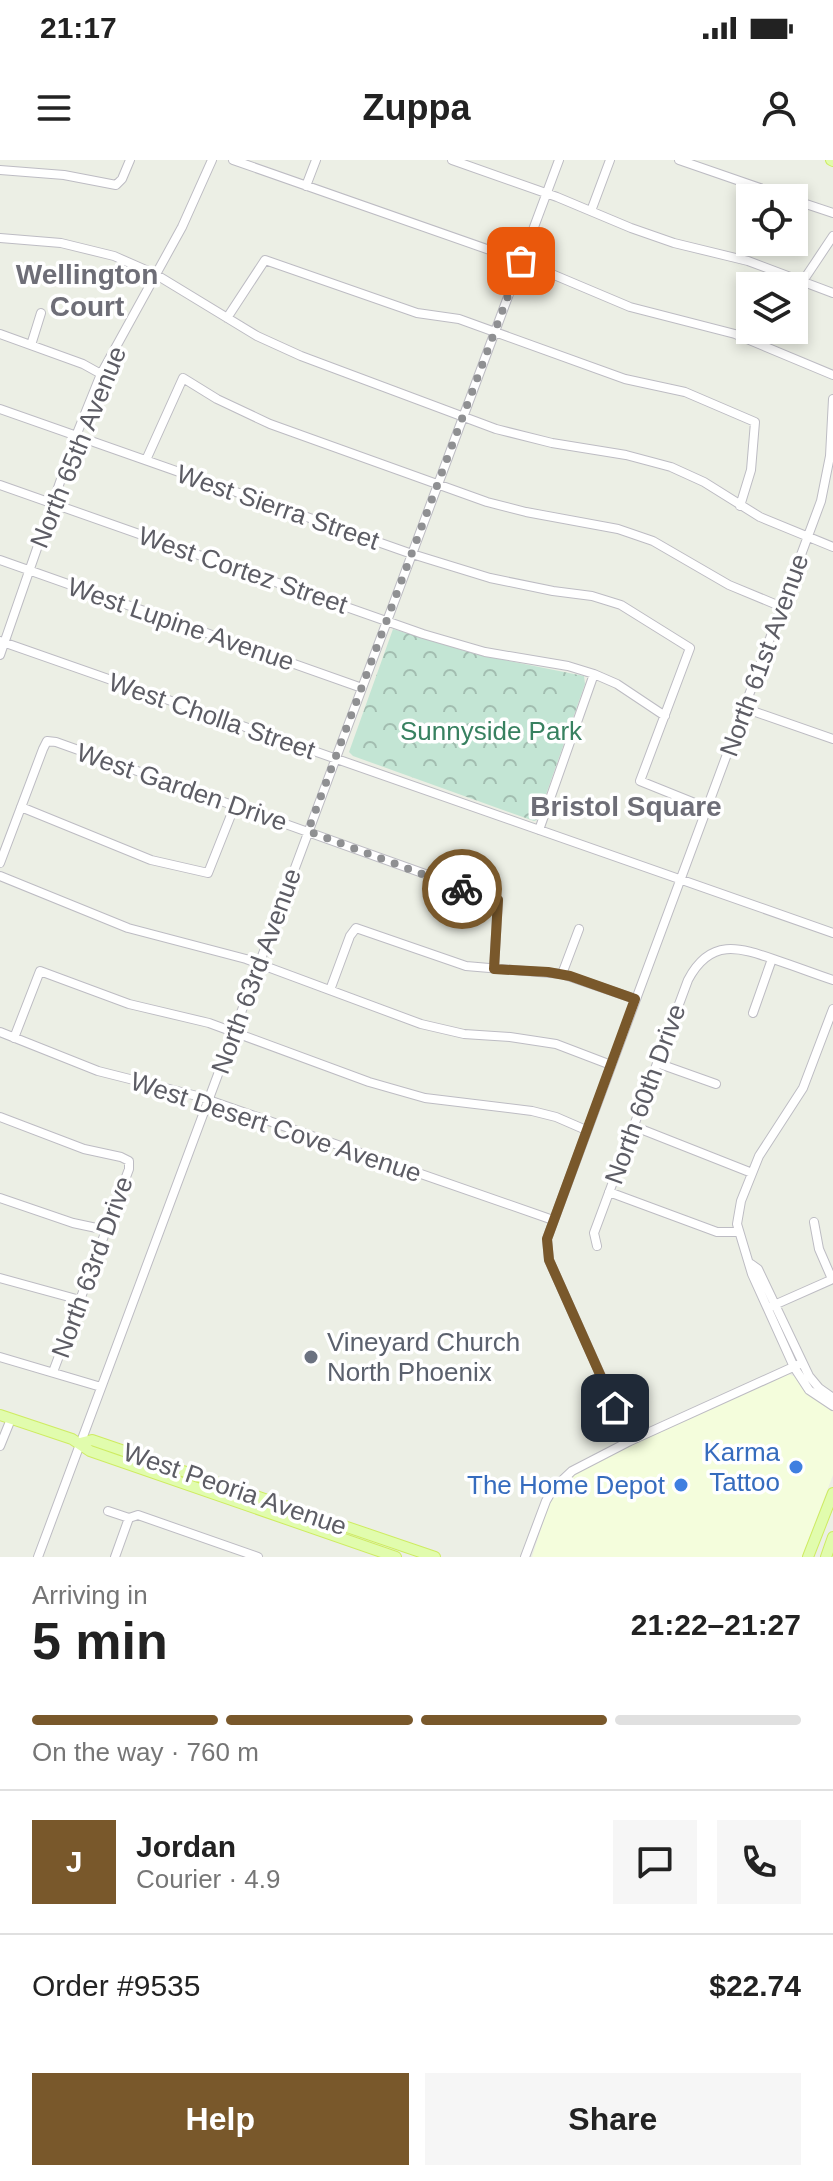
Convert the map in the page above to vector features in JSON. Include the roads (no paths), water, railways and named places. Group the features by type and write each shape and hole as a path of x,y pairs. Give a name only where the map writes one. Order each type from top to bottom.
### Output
{"main road":[{"name":"West Peoria Avenue","path":"5,1417 80,1443 90,1451 396,1557"},
{"name":"West Peoria Avenue","path":"80,1443 92,1440 430,1556"},
{"path":"808,1557 833,1493"},
{"path":"261,1510 281,1511 327,1527 336,1523"},
{"path":"826,1557 833,1537"}],"street":[{"path":"0,170 64,175 116,185 130,160"},
{"name":"North 65th Avenue","path":"0,655 76,436 101,374 182,227 212,160"},
{"path":"233,160 521,261 630,307 735,334 833,375"},
{"path":"306,186 316,160"},
{"path":"452,160 674,243 748,261 778,272"},
{"name":"North 63rd Avenue","path":"38,1557 559,160"},
{"path":"591,211 610,160"},
{"path":"679,160 748,184"},
{"path":"808,205 833,213"},
{"path":"808,274 833,236"},
{"path":"0,238 45,240 114,256 155,274 257,336 301,356 496,429 671,467 704,482 740,506 833,547"},
{"path":"227,318 265,260 417,313 459,319 580,365 685,392 755,422 752,461 740,506"},
{"path":"808,283 833,293"},
{"path":"31,345 41,313"},
{"path":"0,334 83,364 101,374"},
{"path":"146,460 183,378 217,399 270,424 438,485 514,509 634,534 671,550 729,585 782,607"},
{"name":"North 61st Avenue","path":"630,1441 549,1260 547,1239 821,501 831,468 833,399"},
{"name":"West Sierra Street","path":"0,409 412,554 490,578 592,596 621,605 690,648 665,716"},
{"name":"West Cortez Street","path":"0,485 387,621 485,652 568,666 594,674 617,684 665,716"},
{"name":"West Lupine Avenue","path":"0,560 362,688"},
{"name":"West Cholla Street","path":"2,642 833,933"},
{"path":"539,830 594,674"},
{"path":"744,708 833,739"},
{"path":"665,716 640,781 707,808"},
{"name":"West Garden Drive","path":"21,807 47,741 56,742 498,900 494,969"},
{"path":"0,863 21,807 151,860 208,873 235,805"},
{"path":"0,876 128,928 258,964 421,1024 464,1034 556,1044 611,1065"},
{"path":"330,990 350,936 356,928 451,961 494,969 562,974 635,999"},
{"path":"562,974 579,929"},
{"path":"709,942 714,952 738,949 833,980"},
{"name":"North 60th Drive","path":"597,1246 594,1233 688,980 700,961 714,952"},
{"path":"753,1013 772,959"},
{"path":"14,1038 40,971 129,1004 209,1023 369,1082 425,1098 532,1111 586,1130"},
{"path":"833,1009 803,1088 764,1144 738,1213 738,1232 752,1274 771,1307 809,1390 833,1406"},
{"name":"West Desert Cove Avenue","path":"0,1032 98,1071 208,1100 553,1220"},
{"path":"657,1063 716,1084"},
{"name":"North 63rd Drive","path":"0,1117 84,1149 129,1161 129,1169 53,1372"},
{"path":"633,1126 752,1173"},
{"path":"609,1192 717,1232 738,1232"},
{"path":"0,1198 73,1223 106,1230"},
{"path":"771,1307 833,1279 819,1249 814,1222"},
{"path":"0,1278 80,1300"},
{"path":"0,1357 101,1387"},
{"path":"525,1557 542,1509 553,1489 581,1465 798,1365"},
{"path":"798,1365 833,1398"},
{"path":"0,1446 5,1417"},
{"path":"108,1511 258,1557"},
{"path":"115,1557 134,1517"}],"place":[{"name":"Vineyard Church North Phoenix","path":"311,1357"},
{"name":"Karma Tattoo","path":"796,1467"},
{"name":"The Home Depot","path":"681,1485"}],"district":[{"name":"Wellington Court","path":"87,290"},
{"name":"Bristol Square","path":"626,806"}],"park label":[{"name":"Sunnyside Park","path":"491,731"}]}
